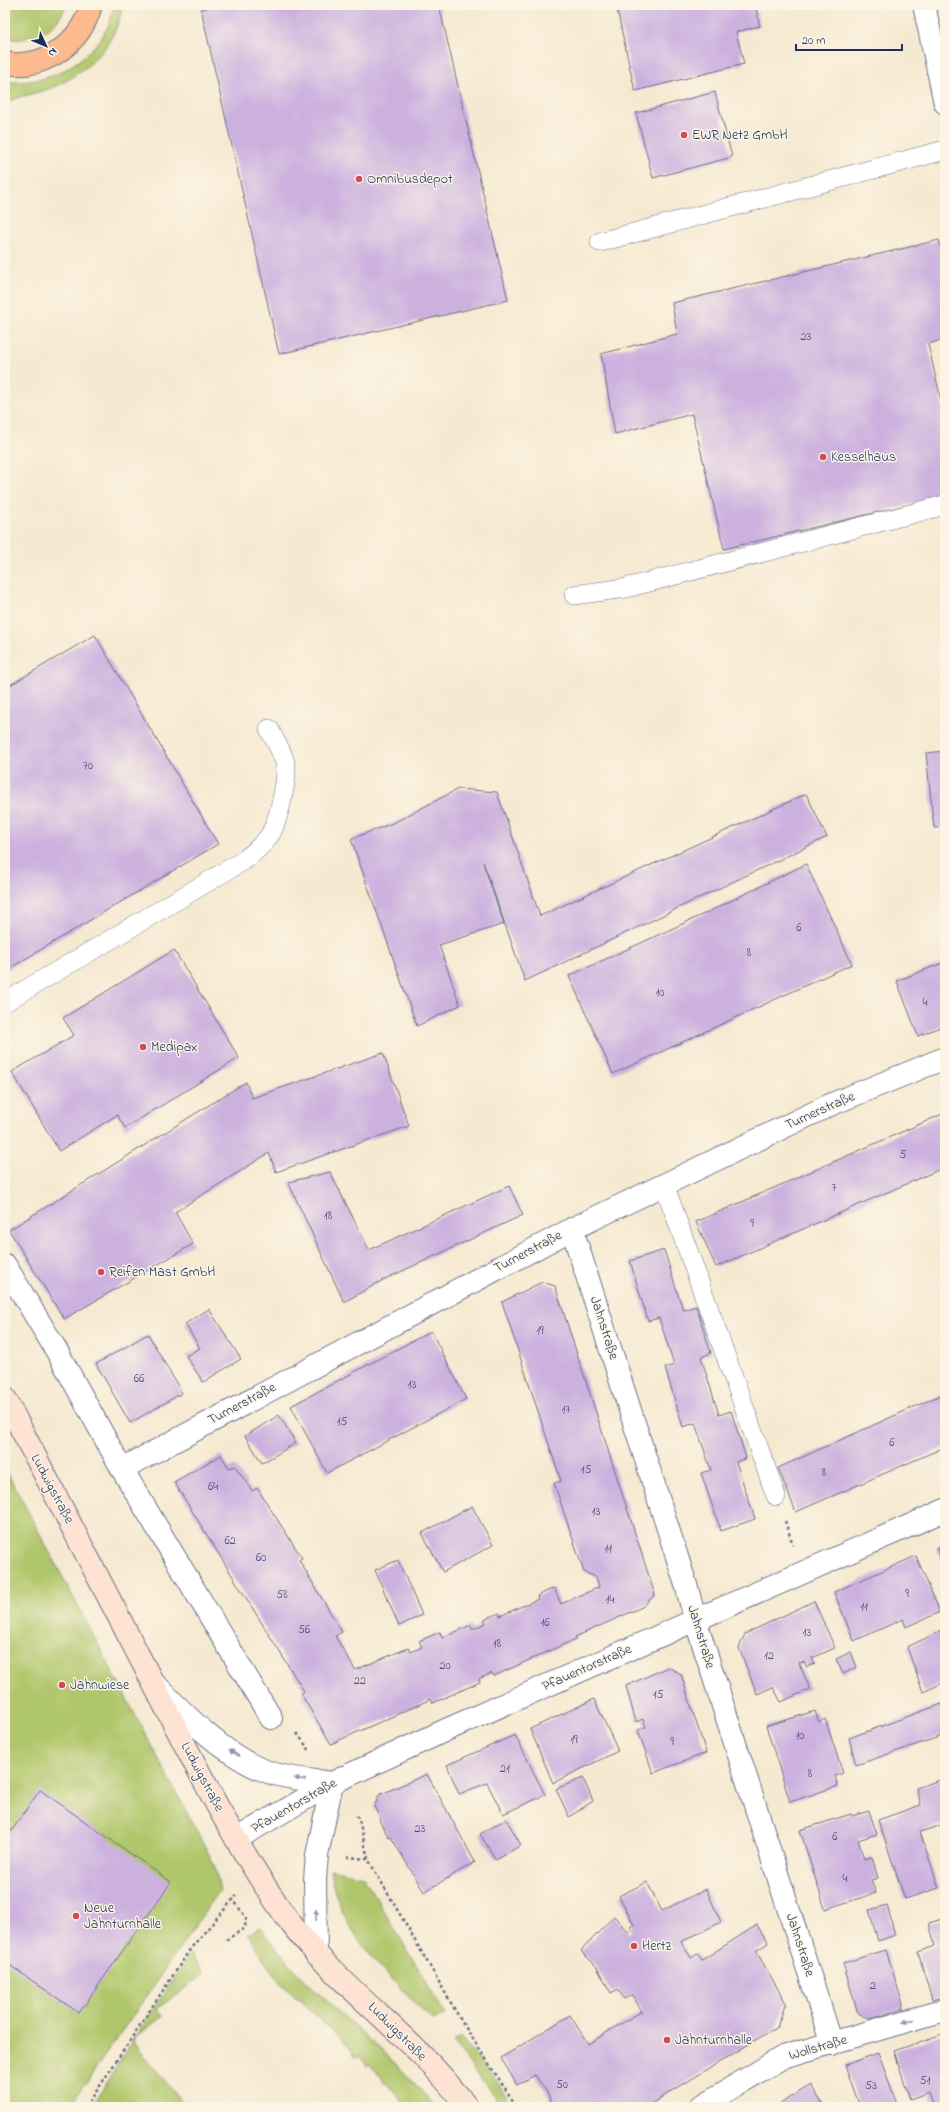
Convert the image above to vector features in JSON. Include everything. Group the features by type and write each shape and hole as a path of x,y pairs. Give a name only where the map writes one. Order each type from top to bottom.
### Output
{"main road":[{"path":"5,63 17,65 45,59 70,44 87,21 91,5"},
{"name":"Ludwigstraße","path":"5,1398 210,1794 257,1875 286,1917 316,1954 415,2049 467,2107"}],"street":[{"path":"924,5 945,103"},
{"name":"Turnerstraße","path":"122,1469 572,1229 832,1104 945,1058"},
{"name":"Jahnstraße","path":"572,1229 687,1588 695,1619 832,2044"},
{"path":"5,1265 58,1353 122,1469 271,1718"},
{"name":"Pfauentorstraße","path":"236,1839 332,1783 695,1619 945,1510"},
{"path":"153,1682 196,1726 250,1764 268,1772 285,1777 332,1783 316,1863 316,1954"},
{"name":"Wollstraße","path":"700,2107 783,2057 945,2010"}],"lane":[{"path":"600,242 945,150"},
{"path":"574,595 626,588 945,505"},
{"path":"5,1002 243,861 260,848 271,833 278,812 286,768 279,748 269,729"},
{"path":"664,1184 776,1496"}],"path":[{"path":"776,1496 803,1572"},
{"path":"332,1783 359,1819 368,1859 462,2022 517,2107"},
{"path":"86,2107 191,1948 233,1899 257,1875"},
{"path":"226,1940 244,1928 246,1918 233,1899"}],"green space":[{"path":"5,5 66,5 56,22 42,34 25,39 15,39 5,38"},
{"path":"113,5 122,5 119,21 113,35 104,49 94,60 68,80 54,87 17,98 5,105 5,82 20,82 45,78 57,74 80,60 107,29"},
{"name":"Jahnwiese","path":"5,1468 214,1864 220,1890 69,2107 5,2107"},
{"path":"330,1869 363,1876 446,2015 433,2021 400,1988 368,1952 343,1913 335,1892"},
{"path":"261,1927 280,1952 301,1975 415,2083 435,2107 407,2107 387,2083 385,2084 370,2064 367,2066 360,2056 356,2057 350,2047 288,1990 273,1974 248,1934"},
{"path":"190,1954 204,1974 157,2009 163,2016 135,2038"},
{"path":"460,2037 496,2080 514,2107 502,2107 453,2042"},
{"path":"133,2041 186,2107 92,2107"}],"building":[{"name":"Omnibusdepot","path":"218,5 439,5 508,300 279,354 201,9"},
{"path":"616,5 755,5 760,26 736,32 744,64 635,91"},
{"name":"EWR Netz GmbH","path":"715,92 732,157 653,178 636,113"},
{"path":"939,240 945,265 945,339 928,344 945,417 945,496 724,549 692,414 615,434 601,354 677,334 672,303"},
{"path":"95,635 218,844 5,971 5,688"},
{"path":"945,751 945,827 934,828 926,753"},
{"path":"458,789 497,792 540,916 806,794 827,837 525,981 483,862 504,924 439,945 460,1005 417,1026 351,839 395,822"},
{"path":"806,864 852,964 613,1074 569,976 706,913"},
{"name":"Medipax","path":"174,950 239,1058 125,1128 117,1115 59,1151 12,1072 74,1035 63,1018"},
{"path":"945,962 945,1025 918,1036 897,981"},
{"path":"383,1053 409,1126 276,1172 269,1153 175,1212 193,1244 64,1319 9,1230 246,1082 252,1098"},
{"path":"945,1113 945,1167 716,1267 696,1222"},
{"path":"330,1172 369,1250 509,1186 523,1215 383,1280 344,1302 288,1182"},
{"path":"664,1250 683,1310 696,1306 711,1353 701,1357 719,1415 731,1411 746,1458 736,1462 755,1519 721,1531 701,1473 711,1470 695,1423 683,1427 665,1368 674,1365 659,1318 648,1321 630,1261"},
{"path":"542,1282 555,1286 655,1595 642,1607 575,1637 576,1639 494,1676 492,1673 479,1679 480,1682 433,1703 431,1699 331,1744 301,1694 304,1691 174,1482 221,1455 229,1468 235,1466 252,1491 257,1488 302,1558 299,1560 342,1632 335,1636 355,1670 408,1648 411,1652 422,1647 419,1641 440,1632 442,1638 471,1625 472,1629 486,1623 484,1620 499,1613 500,1616 538,1599 537,1596 554,1588 561,1604 599,1587 596,1577 584,1572 554,1483 561,1481 502,1302"},
{"path":"209,1309 241,1359 203,1382 186,1356 200,1348 185,1324"},
{"path":"431,1331 466,1399 327,1473 291,1406"},
{"path":"148,1334 182,1393 130,1423 96,1364"},
{"path":"945,1393 945,1447 796,1512 778,1468"},
{"path":"279,1415 296,1443 262,1463 245,1436"},
{"path":"472,1506 493,1545 443,1572 422,1533"},
{"path":"945,1544 945,1568 936,1548"},
{"path":"916,1556 940,1612 906,1627 903,1619 854,1641 834,1592"},
{"path":"398,1560 422,1615 399,1626 375,1570"},
{"path":"814,1601 835,1648 812,1658 815,1664 807,1667 804,1662 799,1663 810,1689 781,1702 773,1687 757,1694 739,1648 745,1634"},
{"path":"945,1629 945,1687 943,1683 923,1692 907,1647"},
{"path":"851,1652 857,1667 843,1674 836,1659"},
{"path":"668,1667 681,1674 706,1753 653,1773 638,1730 646,1727 643,1719 636,1722 626,1686"},
{"path":"594,1699 618,1751 553,1783 530,1729"},
{"path":"942,1704 945,1713 945,1735 856,1765 849,1738"},
{"path":"815,1711 819,1722 825,1719 843,1773 835,1776 838,1786 790,1802 766,1726"},
{"path":"515,1735 545,1795 503,1814 487,1783 459,1794 447,1765"},
{"path":"427,1774 475,1862 424,1892 391,1837 389,1838 374,1807 379,1795"},
{"path":"583,1778 593,1801 569,1817 556,1789"},
{"path":"943,1779 945,1824 920,1832 939,1888 905,1899 878,1820 921,1805 916,1788"},
{"name":"Neue Jahnturnhalle","path":"40,1790 171,1882 79,2013 5,1962 5,1840"},
{"path":"869,1811 877,1834 858,1840 864,1859 872,1857 878,1878 871,1880 876,1893 825,1909 800,1830 851,1814 852,1816"},
{"path":"506,1819 521,1845 496,1860 480,1834"},
{"path":"647,1882 662,1911 706,1889 721,1922 681,1942 691,1958 697,1953 702,1960 757,1925 768,1943 756,1951 786,2003 777,2027 646,2107 553,2107 548,2094 535,2075 517,2085 501,2058 570,2015 588,2044 642,2011 632,1995 624,1999 618,1989 611,1993 596,1966 581,1951 614,1916 629,1933 632,1929 630,1927 634,1925 619,1896"},
{"path":"887,1905 895,1935 878,1941 869,1910"},
{"path":"945,1918 945,1996 932,2000 918,1952 935,1946 929,1923"},
{"path":"886,1950 904,2008 870,2019 858,2013 843,1963"},
{"path":"945,2033 945,2103 934,2107 929,2092 910,2099 894,2051"},
{"path":"878,2053 898,2106 860,2107 845,2065"},
{"path":"811,2085 824,2107 775,2107"}],"place":[{"name":"EWR Netz GmbH","path":"684,135"},
{"name":"Omnibusdepot","path":"359,179"},
{"name":"Kesselhaus","path":"823,457"},
{"name":"Medipax","path":"143,1047"},
{"name":"Reifen Mast GmbH","path":"101,1272"},
{"name":"Jahnwiese","path":"62,1685"},
{"name":"Neue Jahnturnhalle","path":"76,1916"},
{"name":"Hertz","path":"634,1946"},
{"name":"Jahnturnhalle","path":"667,2040"}]}
